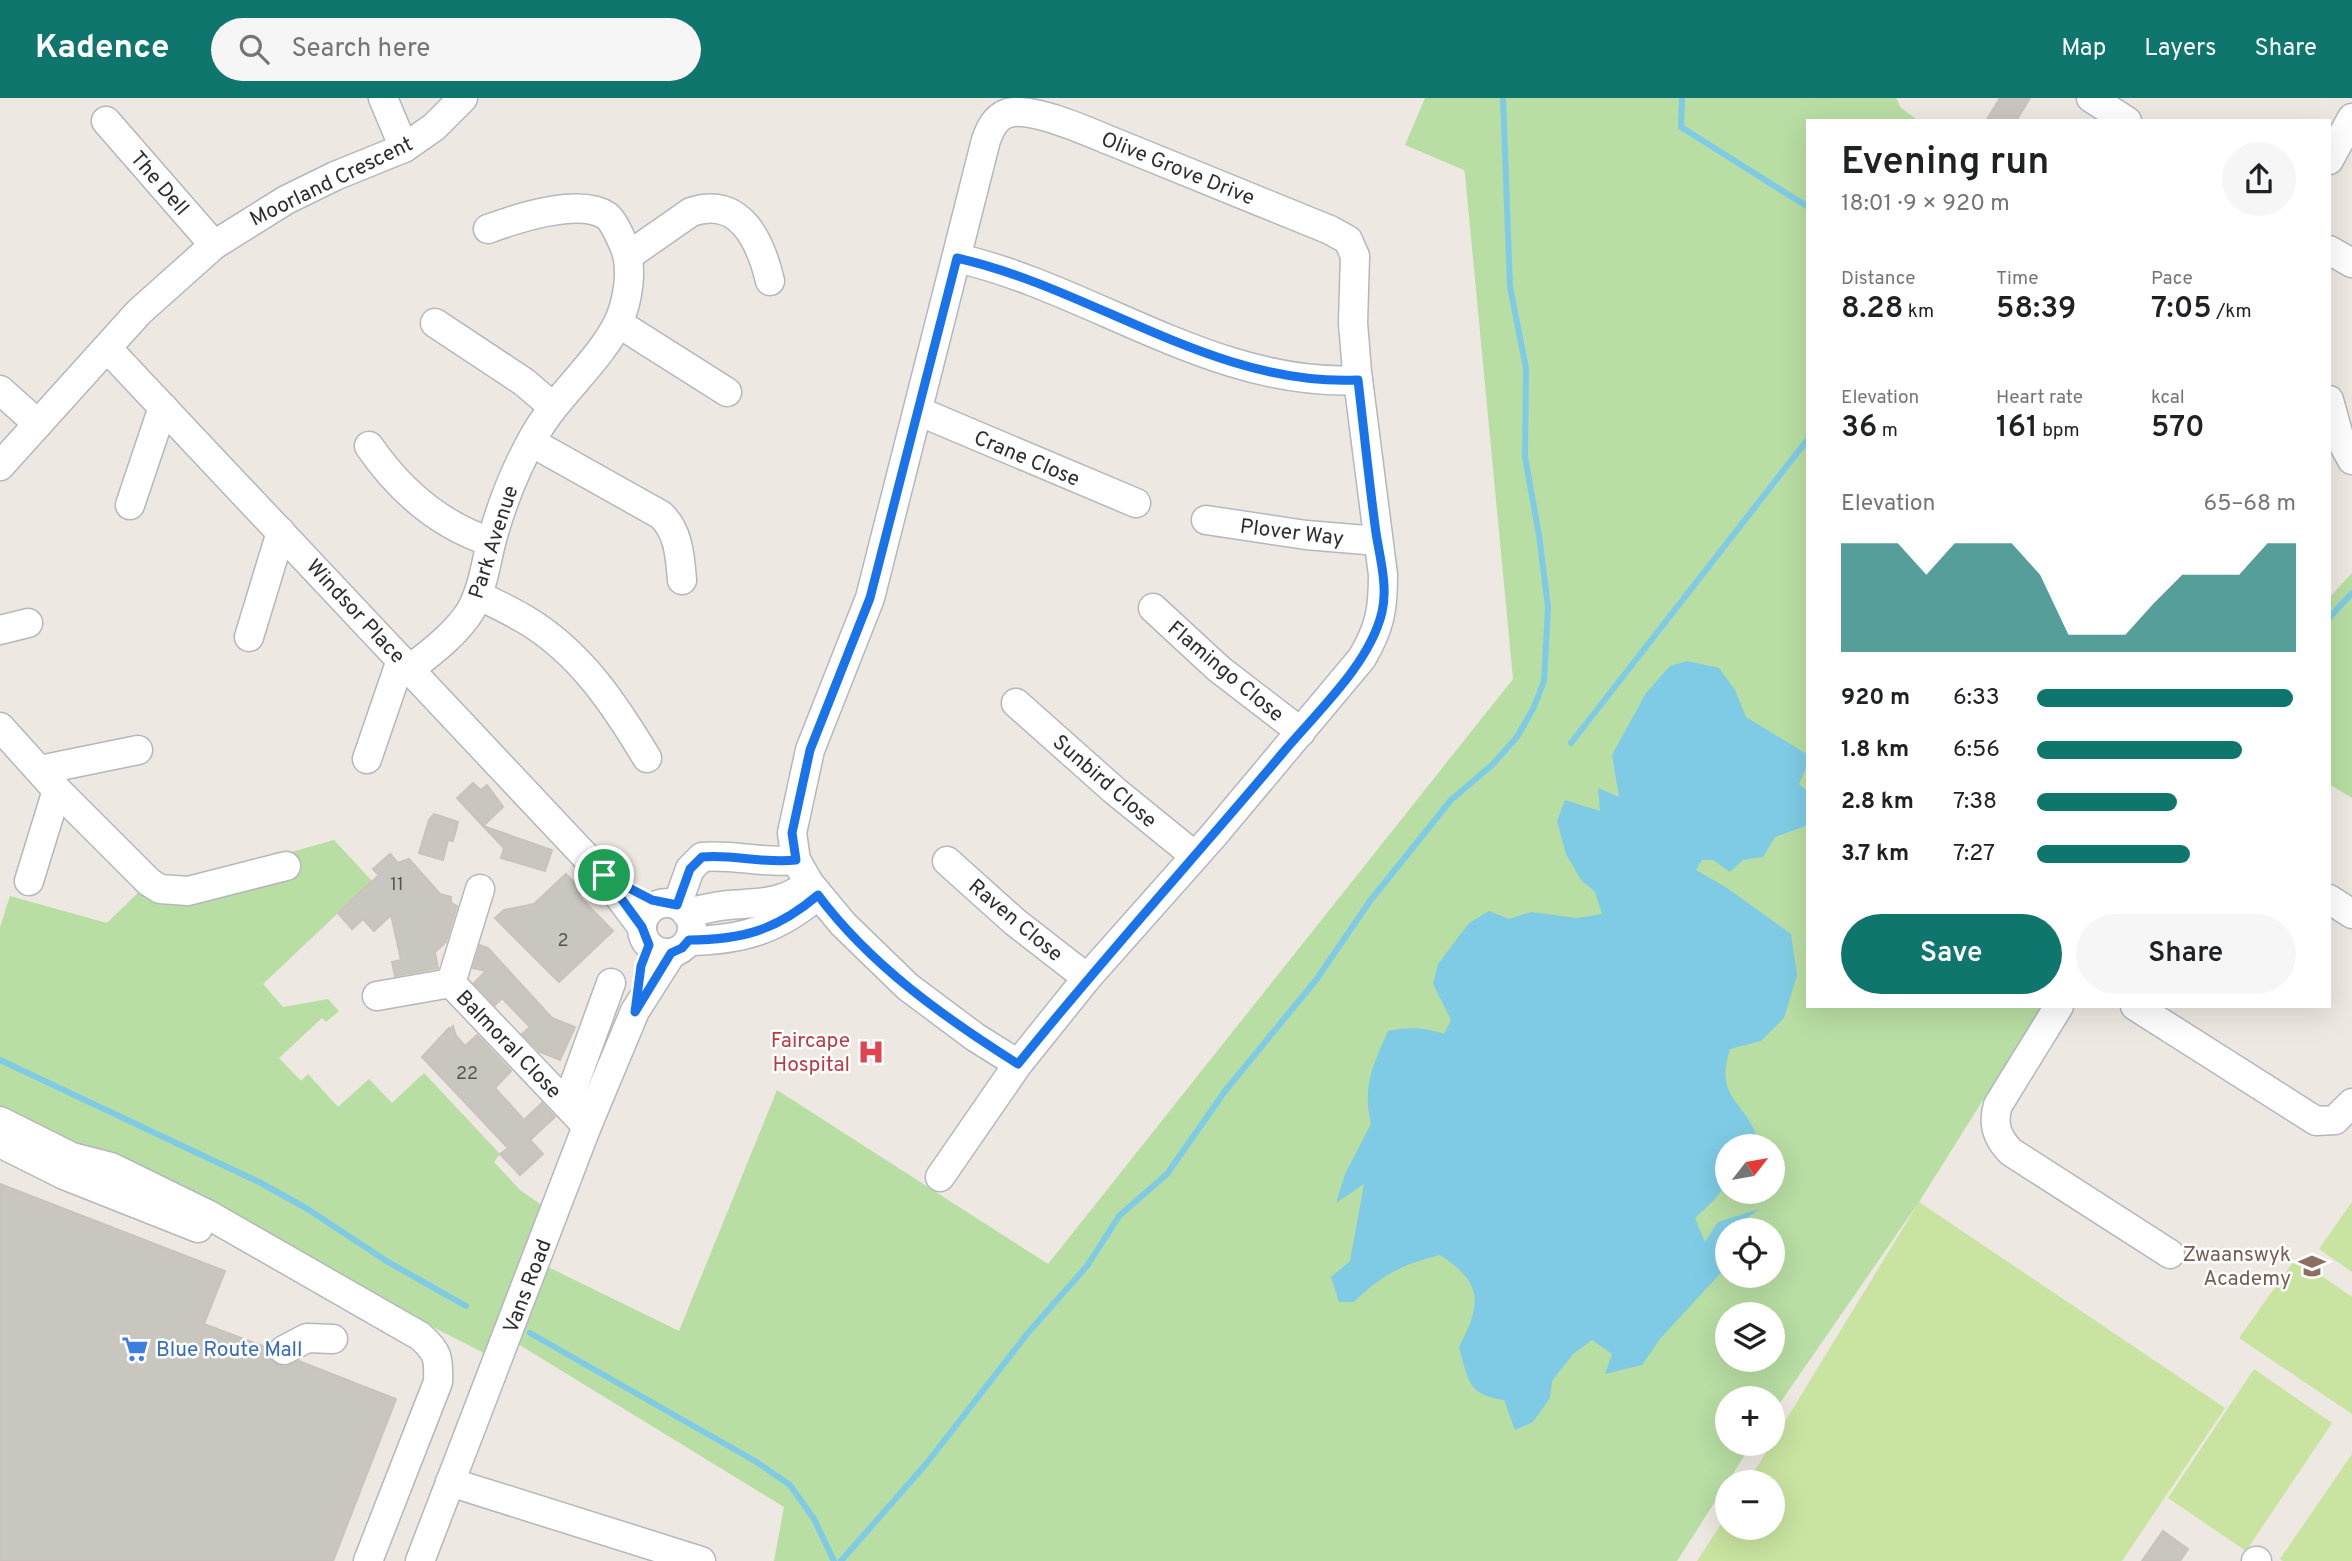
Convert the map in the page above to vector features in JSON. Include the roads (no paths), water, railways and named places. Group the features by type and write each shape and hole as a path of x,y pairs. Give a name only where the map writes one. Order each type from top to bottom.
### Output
{"street":[{"path":"383,98 404,148"},
{"name":"Moorland Crescent","path":"0,466 148,304 214,245 286,200 335,176 404,148 434,127 463,98"},
{"path":"2091,98 2124,119"},
{"name":"Olive Grove Drive","path":"957,258 991,127 1004,114 1014,111 1076,127 1340,235 1352,247 1355,256 1353,323 1358,380"},
{"path":"2331,156 2352,118"},
{"name":"The Dell","path":"106,121 214,245"},
{"path":"488,229 536,214 592,211 609,218 628,256 691,212 698,209 720,210 735,216 754,234 770,281"},
{"path":"2331,251 2352,263"},
{"name":"Park Avenue","path":"406,664 464,621 478,595 503,502 531,442 552,406 618,323 625,305 628,285 628,256"},
{"path":"940,1177 1018,1064 1087,978 1195,856 1362,658 1376,634 1383,609 1383,575 1358,380 1301,379 1236,362 1153,332 1007,272 957,258 870,598 810,750 792,833 808,880 843,924 908,987 975,1037 1018,1064"},
{"path":"435,323 524,382 552,406"},
{"path":"618,323 727,392"},
{"name":"Windsor Place","path":"107,348 604,875 668,927"},
{"path":"0,390 37,424"},
{"path":"130,505 163,407"},
{"path":"2331,409 2340,447"},
{"name":"Crane Close","path":"918,411 1136,503"},
{"path":"531,442 667,521 676,540 682,580"},
{"path":"369,446 412,498 452,526 491,542"},
{"name":"Plover Way","path":"1206,520 1306,535 1378,541"},
{"path":"249,637 281,532"},
{"path":"478,595 526,620 574,657 612,703 647,758"},
{"name":"Flamingo Close","path":"1153,608 1219,668 1301,732"},
{"path":"0,630 28,623"},
{"path":"367,759 406,664"},
{"name":"Sunbird Close","path":"1016,703 1115,791 1195,856"},
{"path":"0,727 149,882 160,889 188,891 286,866"},
{"path":"49,780 138,750"},
{"path":"29,881 49,780"},
{"name":"Vans Road","path":"420,1561 587,1126 635,1012 641,966 668,927 690,869 702,857 727,855 772,863 808,880"},
{"name":"Raven Close","path":"947,861 1014,922 1087,978"},
{"path":"668,927 714,907 779,901 793,895 808,880"},
{"name":"Balmoral Close","path":"451,983 480,889"},
{"path":"2331,900 2352,914"},
{"name":"Balmoral Close","path":"377,996 451,983"},
{"name":"Balmoral Close","path":"451,983 587,1126"},
{"name":"Balmoral Close","path":"566,1104 611,983"},
{"path":"2058,1008 1998,1105 1995,1114 1997,1134 2011,1152 2169,1254"},
{"path":"2139,1008 2316,1121 2326,1122 2342,1115 2352,1103"},
{"path":"0,1121 72,1157 111,1167 207,1214 420,1336 434,1349 439,1363 438,1381 368,1561"},
{"path":"0,1143 64,1175 311,1273"},
{"path":"284,1350 307,1338 334,1339"},
{"path":"450,1482 701,1561"}],"water":[{"path":"1687,661 1719,668 1735,690 1746,717 1806,754 1806,768 1799,784 1806,790 1806,826 1775,837 1763,857 1743,860 1730,872 1713,860 1702,860 1696,870 1727,888 1791,934 1797,975 1784,1018 1761,1041 1730,1049 1726,1066 1728,1089 1755,1134 1715,1134 1715,1199 1695,1218 1705,1242 1715,1227 1715,1279 1660,1339 1642,1365 1605,1374 1612,1354 1592,1340 1573,1354 1552,1381 1550,1398 1533,1422 1515,1430 1504,1400 1483,1394 1467,1377 1459,1347 1472,1318 1474,1295 1471,1285 1454,1265 1440,1255 1426,1259 1384,1277 1354,1302 1339,1302 1331,1277 1350,1261 1364,1184 1336,1203 1345,1174 1371,1124 1368,1098 1370,1076 1388,1031 1416,1028 1444,1034 1451,1020 1433,984 1438,964 1469,923 1489,911 1509,919 1531,912 1577,918 1602,914 1595,892 1581,880 1566,854 1557,821 1565,800 1600,811 1598,788 1619,797 1612,755 1646,693 1670,666"},
{"path":"1759,1209 1747,1218 1731,1218"}],"waterway":[{"path":"841,1561 926,1464 1027,1334 1087,1266 1119,1216 1167,1174 1225,1091 1316,980 1370,901 1451,800 1492,765 1517,737 1534,707 1544,681 1548,607 1525,457 1526,368 1510,287 1503,98"},
{"path":"1682,98 1681,127 1806,206"},
{"path":"1571,743 1806,442"},
{"path":"2331,616 2352,593"},
{"path":"0,1060 259,1182 306,1208 388,1262 466,1306"},
{"path":"530,1333 755,1461 790,1485 814,1519 834,1561"}],"place":[{"name":"Faircape Hospital","path":"871,1052"},
{"name":"Zwaanswyk Academy","path":"2312,1266"},
{"name":"Blue Route Mall","path":"135,1349"}]}
